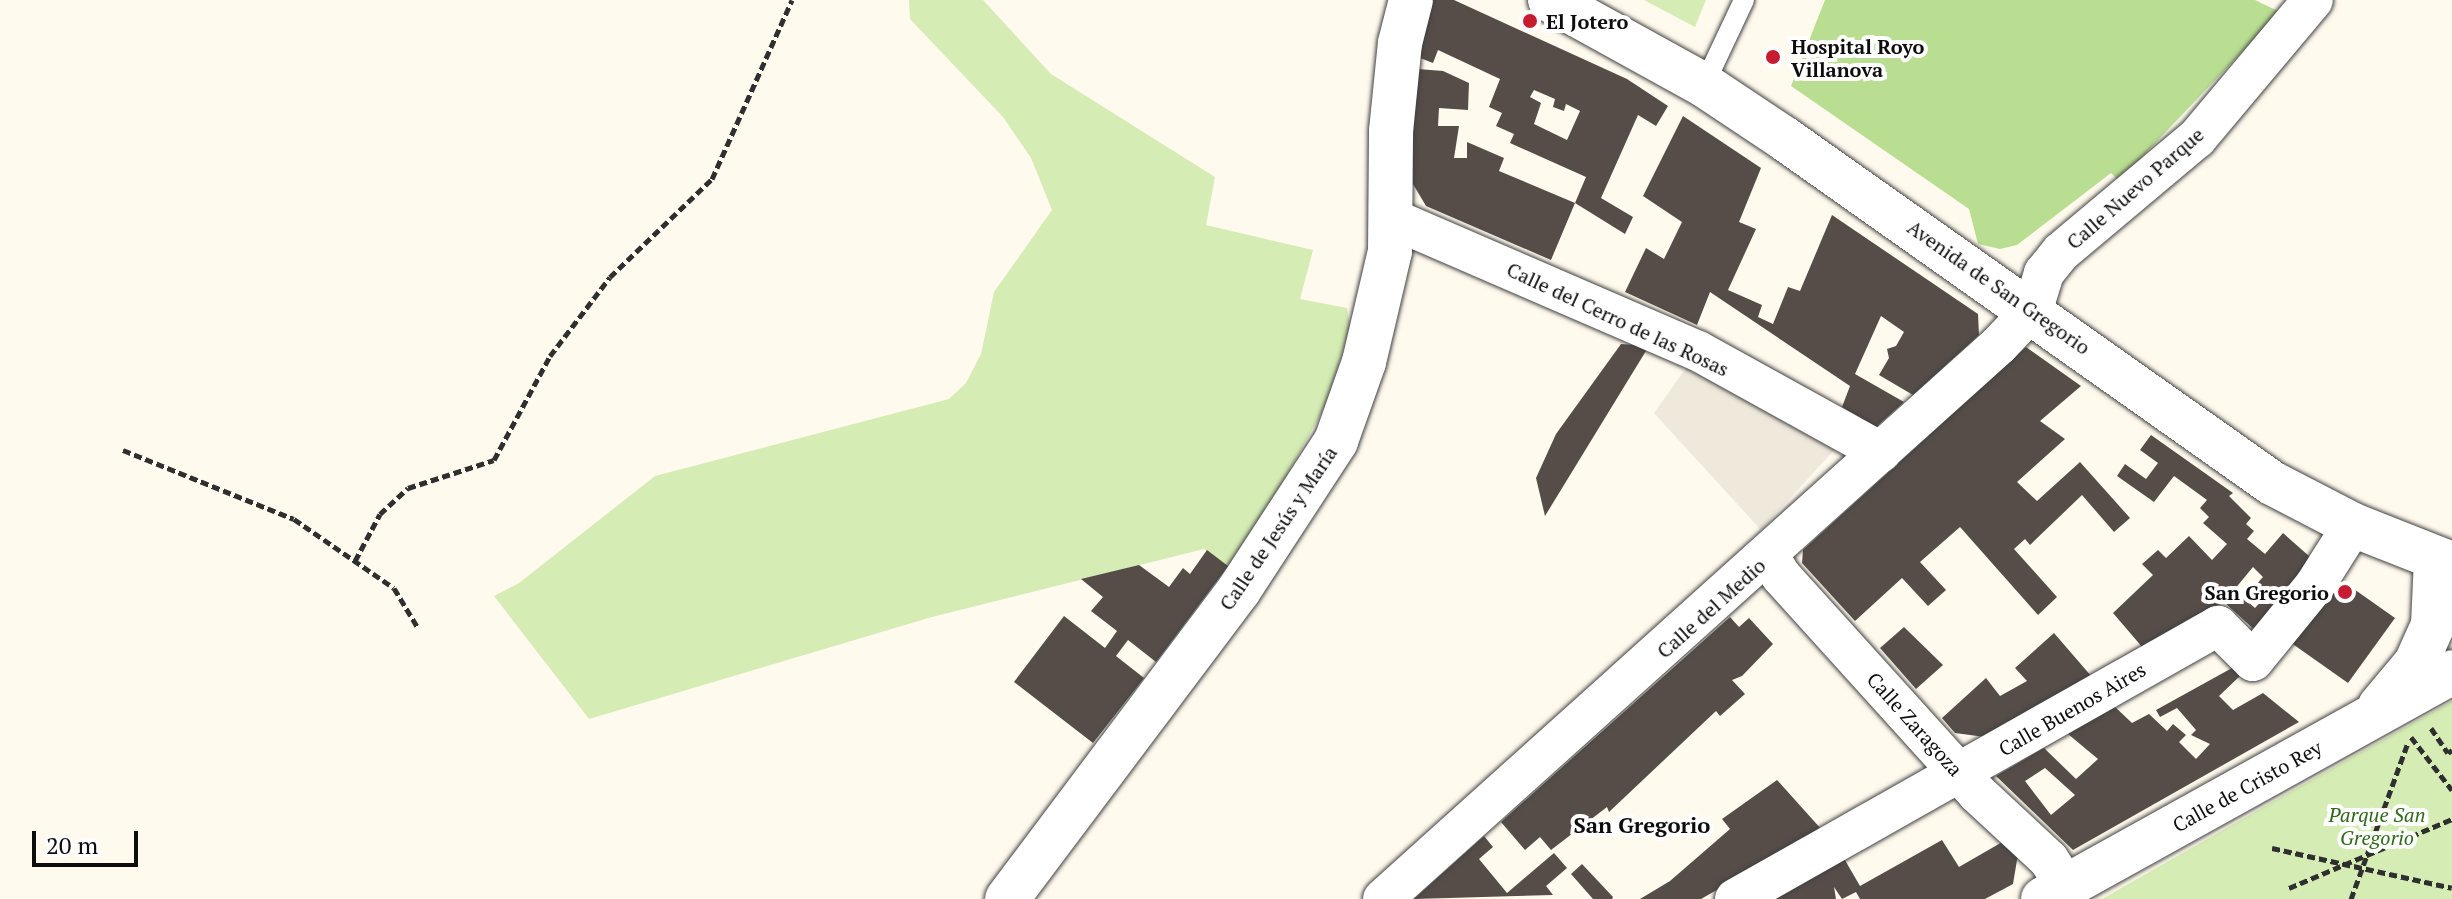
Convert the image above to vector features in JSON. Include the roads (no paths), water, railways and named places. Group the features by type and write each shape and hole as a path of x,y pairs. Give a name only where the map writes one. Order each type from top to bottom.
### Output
{"street":[{"name":"Calle de Jesús y María","path":"1007,899 1239,590 1336,441 1381,295 1393,219 1391,131 1400,43 1411,0"},
{"name":"Avenida de San Gregorio","path":"1550,0 1704,85 2033,309 2272,483 2353,525 2444,561"},
{"name":"Calle Nuevo Parque","path":"2033,309 2044,273 2061,252 2197,138 2313,0"},
{"name":"Calle del Cerro de las Rosas","path":"1393,219 1698,351 1881,452"},
{"name":"Calle del Medio","path":"1383,899 1769,556 2033,309"},
{"name":"Calle Buenos Aires","path":"1735,899 2218,626 2253,661 2315,585 2353,525"},
{"name":"Calle Zaragoza","path":"1769,556 1960,774 2049,860 2054,892"},
{"path":"2368,719 2401,683 2427,641 2444,561"},
{"name":"Calle de Cristo Rey","path":"2054,892 2452,672"}],"lane":[{"path":"1704,85 1744,0"}],"place":[{"name":"El Jotero","path":"1530,21"},
{"name":"Hospital Royo Villanova","path":"1773,57"},
{"name":"San Gregorio","path":"2345,592"}],"district":[{"name":"San Gregorio","path":"1642,825"}],"park label":[{"name":"Parque San Gregorio","path":"2377,826"}]}
